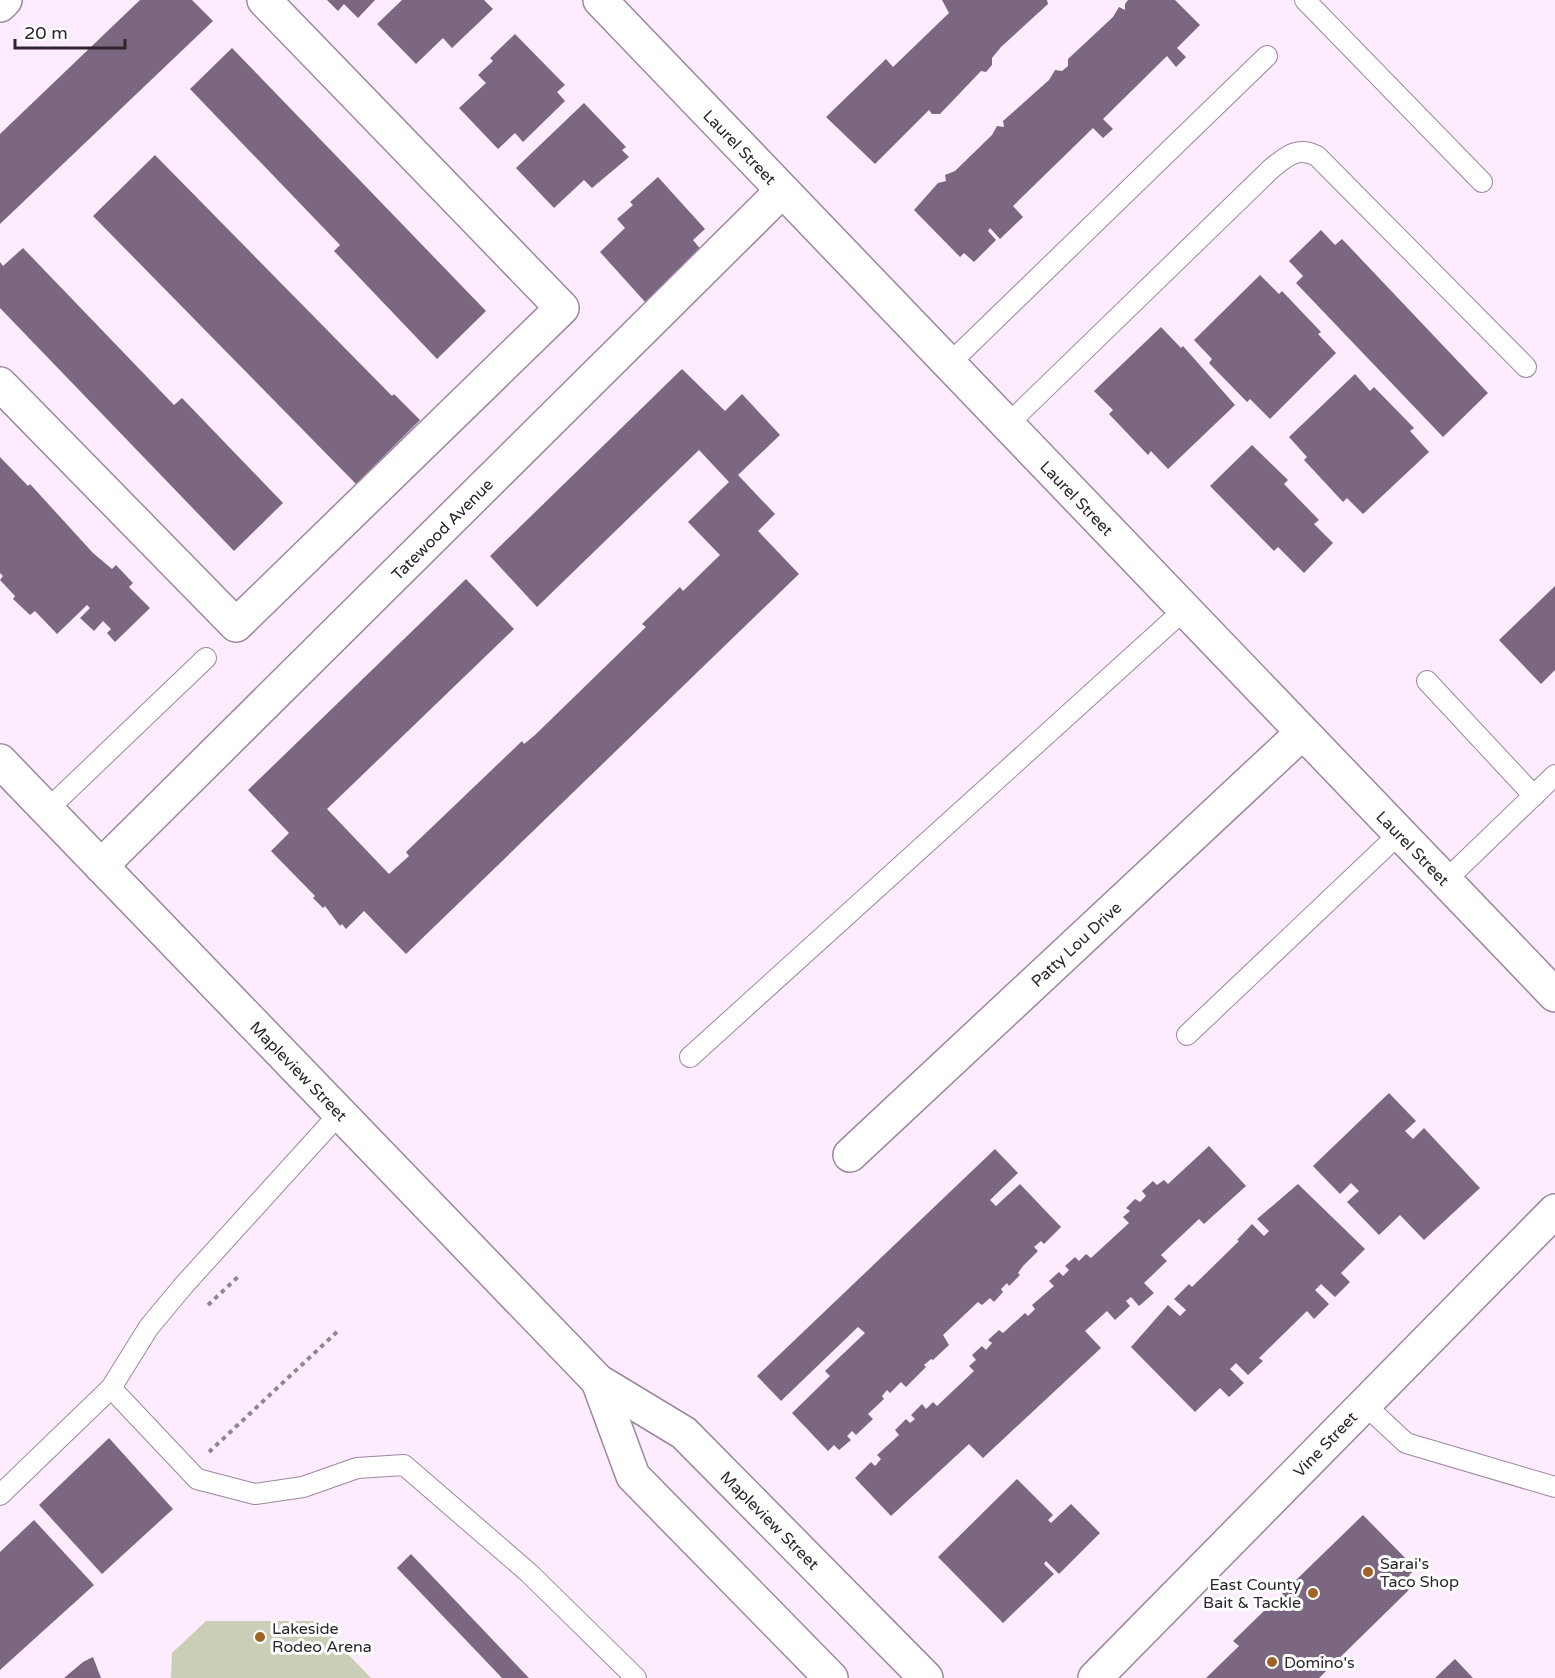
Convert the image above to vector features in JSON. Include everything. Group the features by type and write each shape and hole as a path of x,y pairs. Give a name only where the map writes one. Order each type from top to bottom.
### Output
{"street":[{"path":"0,5 5,0"},
{"path":"0,384 236,625 562,308 264,0"},
{"name":"Laurel Street","path":"600,0 1555,995"},
{"name":"Tatewood Avenue","path":"101,866 782,191"},
{"name":"Patty Lou Drive","path":"850,1155 1302,733"},
{"name":"Mapleview Street","path":"0,761 598,1381 684,1433 926,1678"},
{"name":"Vine Street","path":"1095,1678 1555,1211"},
{"name":"Mapleview Street","path":"598,1381 633,1476 831,1678"}],"lane":[{"path":"1305,0 1482,182"},
{"path":"949,364 1267,56"},
{"path":"1007,425 1272,168 1289,154 1304,151 1317,156 1526,367"},
{"path":"690,1058 1184,610"},
{"path":"47,810 206,658"},
{"path":"1427,681 1534,796"},
{"path":"1445,881 1555,776"},
{"path":"1187,1035 1399,834"},
{"path":"0,1495 111,1388 149,1327 184,1285 340,1113"},
{"path":"111,1388 196,1479 255,1494 303,1487 357,1468 404,1465 529,1573 636,1678"},
{"path":"1364,1404 1406,1443 1551,1480"}],"path":[{"path":"206,1307 240,1275"},
{"path":"208,1453 340,1329"}],"green space":[{"name":"Lakeside Rodeo Arena","path":"206,1621 316,1621 371,1678 171,1678 172,1653"}],"building":[{"path":"140,0 192,0 213,21 0,224 0,134"},
{"path":"327,0 375,0 358,18 344,4 338,11"},
{"path":"402,0 484,0 493,9 452,48 443,38 416,64 377,24"},
{"path":"942,0 1047,0 1048,4 1001,47 992,58 992,65 986,72 981,71 940,114 932,114 929,110 875,164 826,117 886,59 893,67 949,13"},
{"path":"1128,0 1175,0 1200,25 1177,48 1186,57 1176,67 1167,56 1103,119 1113,129 1103,138 1093,128 1013,206 1023,217 1000,239 990,228 988,231 996,240 974,262 964,253 960,257 914,210 938,183 946,181 945,175 955,171 992,135 997,126 1004,127 1003,121 1049,80 1055,70 1062,71 1068,66 1068,59 1113,17 1119,7 1125,10"},
{"path":"515,34 565,85 557,92 565,101 523,142 515,133 498,149 459,108 486,83 478,75 493,61 490,58"},
{"path":"232,48 486,311 437,359 334,251 340,245 190,89"},
{"path":"584,103 626,147 622,150 629,157 592,188 584,180 554,208 516,168"},
{"path":"155,155 392,396 394,394 420,420 356,484 93,216"},
{"path":"658,177 705,229 693,240 702,251 646,303 600,252 625,228 617,219 633,205 630,202"},
{"path":"1321,230 1335,245 1342,239 1488,393 1443,437 1296,283 1303,276 1289,261"},
{"path":"23,248 174,405 182,398 283,503 234,551 0,308 0,262 3,266"},
{"path":"1260,275 1279,294 1282,291 1321,332 1318,334 1336,353 1270,419 1250,399 1247,402 1209,363 1212,359 1194,340"},
{"path":"1161,327 1181,348 1183,346 1235,405 1168,469 1151,451 1148,455 1109,414 1113,410 1094,391"},
{"path":"682,369 725,411 742,394 780,435 738,475 775,514 758,531 799,574 406,954 364,911 346,929 342,924 340,926 325,906 323,908 313,898 315,896 271,851 289,833 248,790 466,579 514,629 327,809 389,874 409,856 406,852 522,741 524,744 535,735 646,627 642,624 680,587 683,591 720,555 688,522 729,482 699,450 537,607 490,556"},
{"path":"1355,374 1370,391 1374,387 1414,428 1410,431 1429,452 1363,514 1347,498 1343,502 1304,460 1307,457 1289,437"},
{"path":"1252,445 1288,480 1284,484 1319,520 1314,524 1333,543 1304,573 1278,547 1274,551 1210,486"},
{"path":"0,457 28,486 30,484 93,553 112,569 116,565 133,583 129,587 150,608 115,642 107,633 111,629 103,621 94,631 80,618 90,608 87,605 57,634 35,611 30,615 13,599 15,596 0,580 3,576 0,573"},
{"path":"1555,586 1555,670 1541,684 1499,640"},
{"path":"1389,1093 1416,1121 1405,1131 1413,1139 1424,1128 1480,1188 1424,1240 1400,1215 1379,1235 1347,1202 1359,1191 1351,1183 1340,1194 1313,1166"},
{"path":"1209,1146 1246,1186 1204,1224 1199,1219 1161,1255 1167,1261 1144,1283 1154,1293 1139,1306 1131,1297 1126,1301 1130,1306 1115,1320 1107,1311 1085,1331 1101,1348 983,1458 969,1444 891,1516 855,1478 871,1462 875,1466 881,1459 877,1455 899,1435 895,1430 906,1419 910,1423 915,1419 911,1415 922,1404 926,1409 933,1402 937,1406 974,1371 969,1366 976,1360 972,1355 982,1346 986,1350 992,1343 988,1340 999,1330 1003,1333 1025,1313 1028,1316 1035,1309 1032,1305 1054,1286 1049,1281 1059,1272 1063,1276 1069,1270 1065,1266 1075,1257 1079,1261 1086,1254 1091,1258 1129,1223 1123,1217 1130,1211 1126,1208 1135,1199 1140,1202 1146,1196 1142,1191 1153,1181 1157,1185 1164,1180 1168,1184"},
{"path":"995,1149 1018,1173 990,1200 996,1206 1020,1184 1061,1227 1044,1244 1041,1241 1034,1247 1038,1251 1023,1266 1018,1273 1020,1275 1009,1286 1007,1283 1001,1289 1003,1292 994,1302 990,1298 982,1305 978,1302 943,1335 949,1345 924,1365 926,1367 906,1387 901,1382 890,1393 887,1390 882,1396 884,1399 868,1414 873,1419 856,1435 852,1431 847,1436 851,1440 839,1450 834,1445 828,1451 792,1413 830,1376 825,1371 865,1333 858,1327 781,1401 757,1376"},
{"path":"1298,1184 1365,1249 1341,1273 1350,1282 1335,1297 1321,1284 1315,1290 1329,1304 1314,1319 1307,1311 1259,1358 1263,1361 1248,1375 1236,1363 1230,1369 1244,1383 1229,1397 1220,1388 1195,1412 1131,1347 1168,1305 1180,1316 1186,1310 1174,1299 1189,1284 1192,1287 1239,1241 1237,1240 1252,1224 1264,1236 1269,1231 1257,1219"},
{"path":"109,1438 173,1509 102,1574 39,1505"},
{"path":"1017,1479 1053,1515 1048,1520 1051,1523 1071,1504 1100,1533 1059,1574 1046,1561 1044,1564 1054,1574 1003,1623 938,1557"},
{"path":"1363,1515 1416,1569 1409,1575 1417,1582 1319,1678 1206,1678 1239,1646 1233,1641"},
{"path":"34,1520 94,1585 0,1670 0,1552"},
{"path":"411,1554 529,1678 502,1678 397,1568"},
{"path":"93,1657 101,1678 64,1678 83,1662"},
{"path":"1455,1659 1473,1678 1435,1678"}],"place":[{"name":"Sarai's Taco Shop","path":"1368,1572"},
{"name":"East County Bait & Tackle","path":"1313,1593"},
{"name":"Lakeside Rodeo Arena","path":"260,1637"},
{"name":"Domino's","path":"1272,1662"}]}
